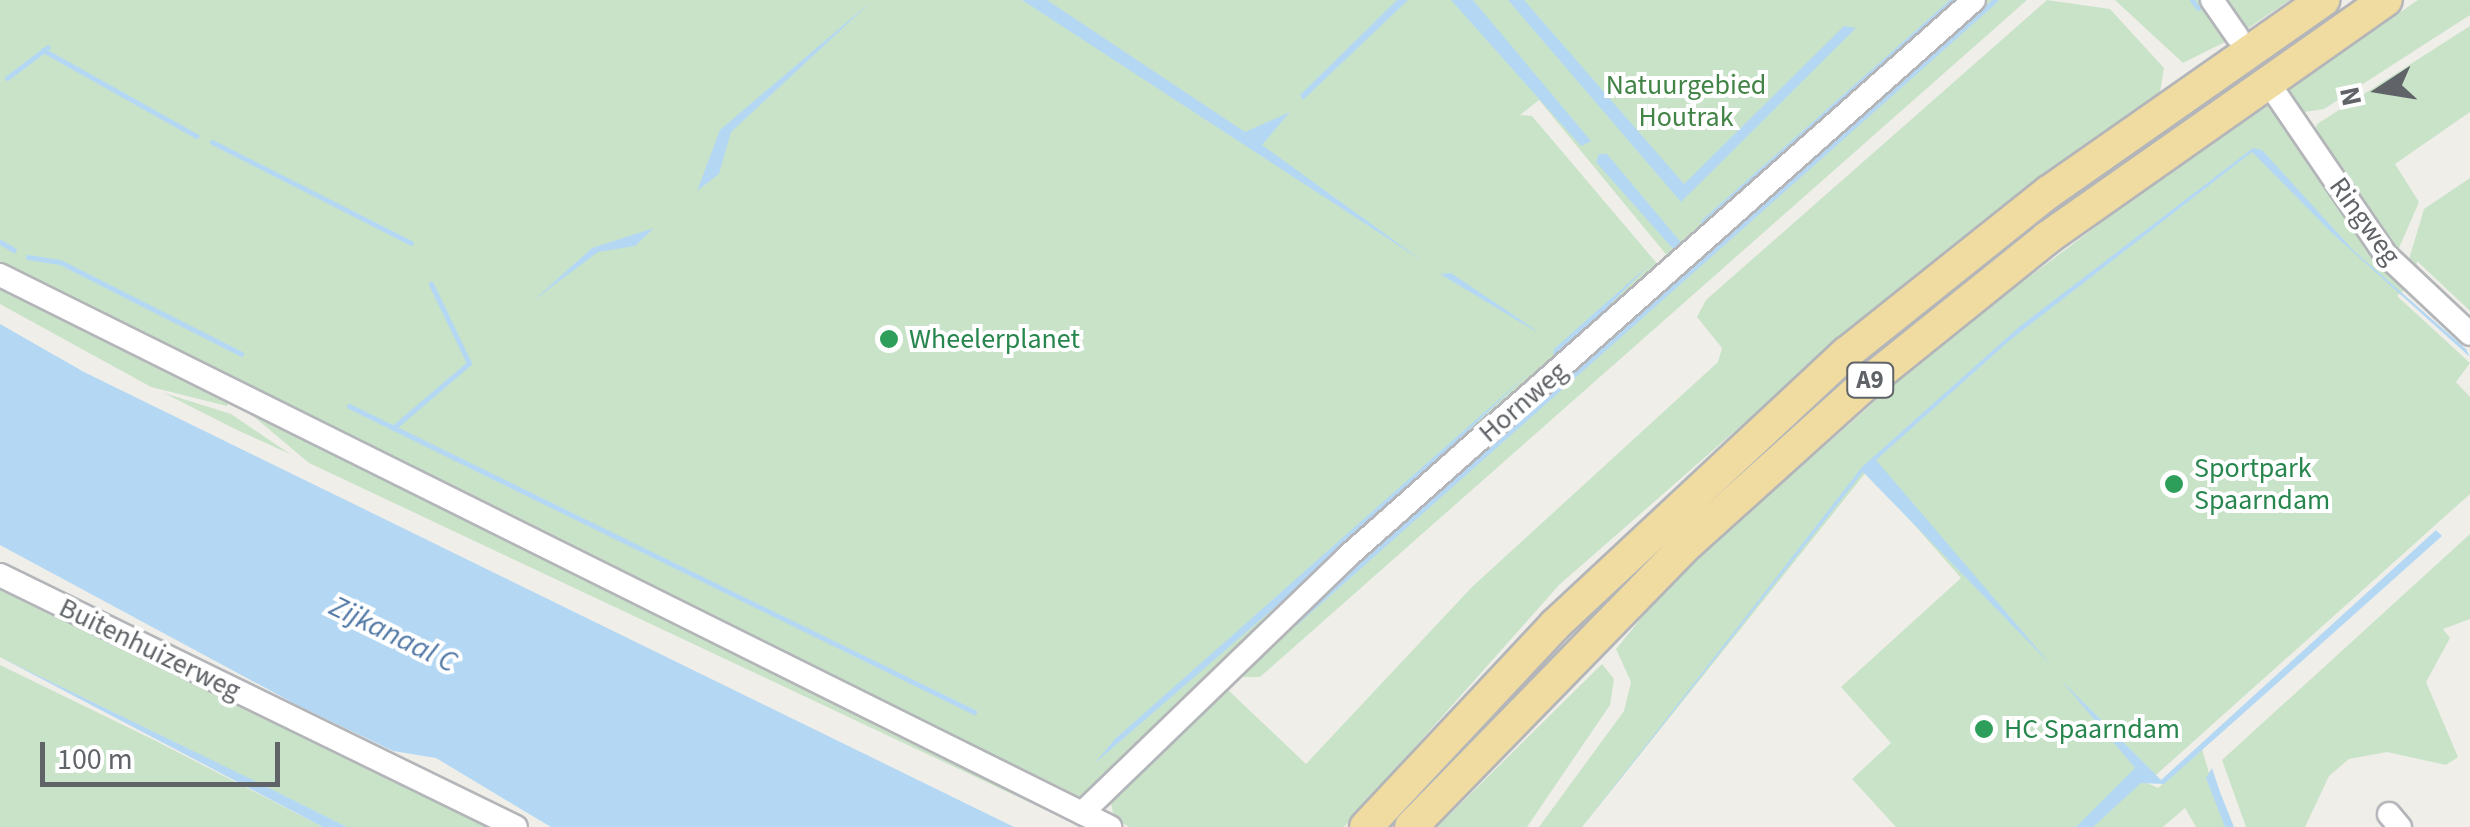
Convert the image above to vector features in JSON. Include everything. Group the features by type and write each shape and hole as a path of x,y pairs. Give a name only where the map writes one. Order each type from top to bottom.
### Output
{"highway":[{"name":"A9","path":"1366,827 1555,625 1848,353 2049,192 2323,0"},
{"name":"A9","path":"1411,827 1682,549 1862,387 2047,238 2386,0"}],"street":[{"name":"Hornweg","path":"1082,814 1348,556 1974,0"},
{"path":"2212,0 2236,36"},
{"name":"Ringweg","path":"2276,94 2386,255 2470,334"},
{"path":"0,275 1110,827"},
{"name":"Buitenhuizerweg","path":"0,576 516,827"}],"green space":[{"name":"Natuurgebied Houtrak","path":"0,0 1966,0 1669,258 1539,100 1520,115 1532,116 1660,267 1081,799 0,269"},
{"path":"1984,0 2027,0 1260,677 1238,677 1333,579"},
{"path":"2047,0 2110,9 2164,68 2160,92 1861,321 1559,585 1344,827 1129,827 1114,818 1110,798 1226,688 1306,764 1472,587 1718,362 1722,348 1697,317 1706,300"},
{"path":"2115,0 2205,0 2233,38 2183,63"},
{"path":"2220,0 2290,0 2241,33"},
{"path":"2418,0 2470,0 2470,15 2324,109 2304,112 2283,93"},
{"path":"2470,26 2470,112 2395,164 2419,202 2399,248 2389,248 2314,134 2317,124"},
{"name":"Sportpark Spaarndam","path":"2271,95 2408,287 2397,296 2470,363 2456,382 2470,397 2470,494 2147,783 2158,788 2202,749 2225,827 2196,827 2185,808 2163,827 1896,827 1852,779 1891,743 1841,687 1961,578 1867,471 1582,827 1539,827 1624,711 1631,682 1616,649 1670,583 1936,347"},
{"path":"2470,178 2470,311 2417,261 2416,270 2470,325 2407,266 2424,209"},
{"path":"0,285 230,400 227,406 151,387 0,304"},
{"path":"164,393 231,414 290,454 237,430"},
{"path":"240,405 1067,817 1067,820 309,463"},
{"path":"2470,534 2470,619 2443,629 2450,638 2426,682 2458,757 2446,765 2387,752 2349,759 2329,776 2305,827 2246,827 2222,760"},
{"path":"0,580 505,827 347,827 0,657"},
{"path":"1602,664 1614,679 1610,705 1527,827 1437,827"},
{"path":"0,665 154,740 323,827 0,827"}],"water":[{"path":"873,0 731,132 719,174 697,191 720,130"},
{"path":"1022,0 1047,0 1245,132 1290,112 1262,145 1424,262"},
{"path":"1397,0 1408,0 1303,100 1300,95"},
{"path":"1451,0 1473,0 1591,141 1581,146"},
{"path":"1508,0 1524,0 1684,184 1844,26 1856,28 1681,202"},
{"path":"1950,0 1955,0 1701,224 1701,221"},
{"path":"2253,148 2262,150 2353,250 2466,349 2470,357 2332,233 2252,152 2009,341 1876,460 2052,666 1863,472 1582,827 1862,467 2019,327"},
{"path":"1599,154 1607,154 1683,245 1675,251 1596,162"},
{"path":"654,228 635,246 598,252 534,300 592,248"},
{"path":"1650,264 1561,354 1553,354 1554,349"},
{"path":"1451,273 1534,329 1537,332 1440,274"},
{"name":"Zijkanaal C","path":"0,324 84,372 1014,827 551,827 436,758 393,751 297,705 0,545"},
{"path":"1530,372 1348,544 1094,764 1115,739"},
{"path":"2436,530 2442,536 2164,784 2141,783 2093,827 2076,827 2135,768 2061,680 2161,780"},
{"path":"0,657 261,784 347,827 323,827"},
{"path":"2212,768 2234,827 2225,827 2206,778"}],"waterway":[{"path":"1296,622 1995,0"},
{"path":"2192,0 2198,8"},
{"path":"7,78 48,47"},
{"path":"43,50 196,136"},
{"path":"212,142 411,243"},
{"path":"0,242 14,250"},
{"path":"28,257 60,262 241,354"},
{"path":"393,428 469,363 431,284"},
{"path":"349,406 974,712"}],"place":[{"name":"Wheelerplanet","path":"889,339"},
{"name":"Sportpark Spaarndam","path":"2174,484"},
{"name":"HC Spaarndam","path":"1984,729"}]}
